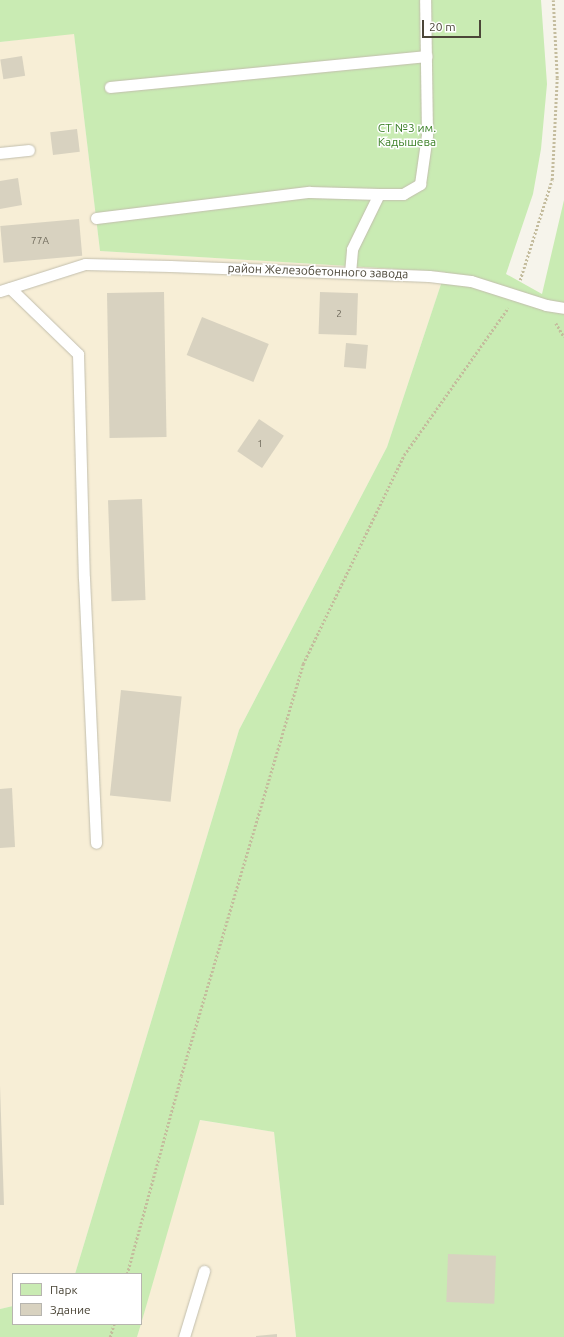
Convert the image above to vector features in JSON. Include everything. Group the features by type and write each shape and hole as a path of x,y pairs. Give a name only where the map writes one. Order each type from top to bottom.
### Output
{"lane":[{"path":"96,218 308,192 403,194 420,184 427,136 425,0"},
{"path":"110,87 426,56"},
{"path":"0,153 29,150"},
{"path":"350,272 352,249 379,194"},
{"name":"район Железобетонного завода","path":"5,290 85,264 350,272 429,276 471,281 546,305 564,308"},
{"path":"5,290 78,354 84,570 96,843"},
{"path":"184,1337 204,1271"}],"path":[{"path":"127,1273 181,1076 303,664 404,455 514,300 516,295 552,180 557,78 553,0"},
{"path":"110,1337 114,1325"}],"shaded area":[{"path":"74,33 100,251 445,272 387,447 239,730 75,1273 12,1273 12,1306 0,1309 0,42"},
{"path":"199,1120 274,1132 296,1337 137,1337 140,1325 142,1325 142,1320"}],"green space":[{"name":"СТ №3 им. Кадышева","path":"0,0 541,0 547,84 541,149 533,194 506,274 542,294 564,200 564,1337 296,1337 274,1132 200,1120 142,1321 142,1273 75,1273 239,730 387,447 445,272 100,251 74,34 0,42"},
{"path":"12,1306 12,1325 141,1325 137,1337 0,1337 0,1309"}],"building":[{"path":"22,56 25,76 3,79 0,59"},
{"path":"77,129 80,152 53,155 50,132"},
{"path":"18,178 22,205 0,209 0,181"},
{"path":"79,219 82,256 4,263 0,226"},
{"path":"164,292 167,437 110,438 107,293"},
{"path":"320,292 358,293 357,335 319,334"},
{"path":"202,317 269,344 253,382 187,355"},
{"path":"346,343 368,345 366,369 344,367"},
{"path":"259,419 284,436 262,468 237,451"},
{"path":"142,499 146,600 112,601 108,500"},
{"path":"121,690 182,696 171,802 110,795"},
{"path":"12,788 15,847 0,848 0,789"},
{"path":"0,1086 4,1205 0,1205"},
{"path":"448,1254 496,1256 494,1304 446,1302"},
{"path":"277,1334 277,1337 256,1337 256,1336"}]}
